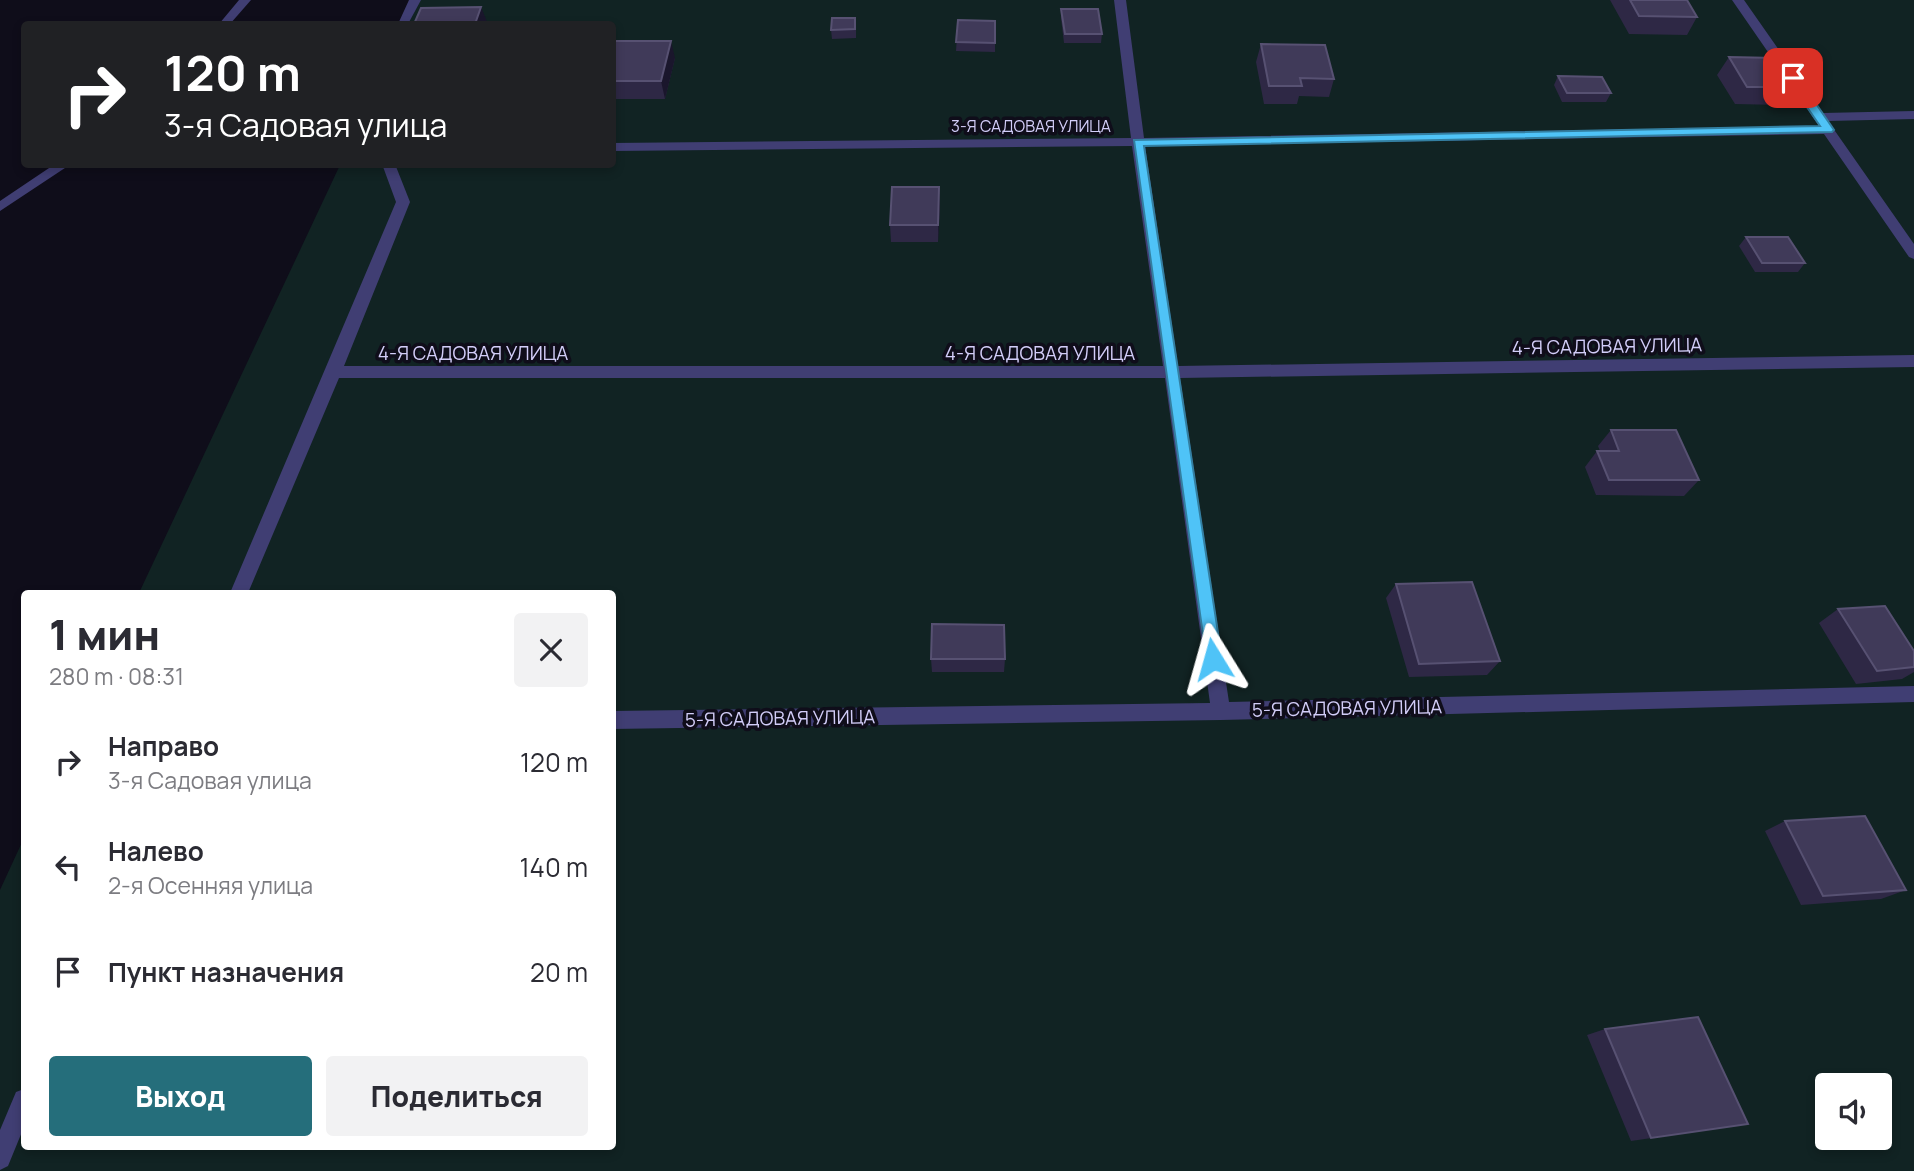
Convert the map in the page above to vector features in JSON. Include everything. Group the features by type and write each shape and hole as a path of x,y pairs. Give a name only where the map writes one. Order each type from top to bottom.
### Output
{"street":[{"path":"227,21 245,0"},
{"path":"404,21 415,0"},
{"path":"1119,0 1221,711"},
{"path":"1738,0 1914,254"},
{"name":"3-Я САДОВАЯ УЛИЦА","path":"616,146 1138,142 1824,123 1914,115"},
{"path":"0,207 59,168"},
{"path":"240,590 334,372 403,202 390,168"},
{"name":"4-Я САДОВАЯ УЛИЦА","path":"334,372 1171,372 1914,361"},
{"name":"5-Я САДОВАЯ УЛИЦА","path":"616,720 1221,711 1914,694"},
{"path":"0,1158 21,1107"}],"shaded area":[{"path":"417,0 1914,0 1914,1171 0,1171 0,890 21,844 21,1150 616,1150 616,590 140,590 339,168 616,168 616,21 406,21"}],"building":[{"path":"1630,0 1687,0 1697,17 1639,16"},
{"path":"481,7 476,21 415,21 421,8"},
{"path":"1061,9 1098,9 1102,34 1065,34"},
{"path":"832,18 855,18 855,29 831,30"},
{"path":"958,20 995,21 995,43 956,42"},
{"path":"616,41 671,41 661,81 616,81"},
{"path":"1261,44 1325,45 1334,79 1300,78 1302,86 1269,86"},
{"path":"1729,57 1776,58 1796,87 1747,87"},
{"path":"1558,76 1602,77 1611,93 1567,93"},
{"path":"892,187 939,187 938,225 890,225"},
{"path":"1746,237 1788,237 1805,263 1762,263"},
{"path":"1611,430 1676,430 1699,480 1609,480 1597,451 1619,451"},
{"path":"1472,582 1500,661 1419,664 1396,584"},
{"path":"1885,606 1914,651 1914,667 1877,671 1838,609"},
{"path":"932,624 1004,625 1005,659 931,659"},
{"path":"1865,816 1906,890 1823,896 1785,821"},
{"path":"1698,1017 1748,1124 1651,1138 1605,1029"}],"route":[{"path":"1213,659 1138,142 1828,130 1793,78"}]}
